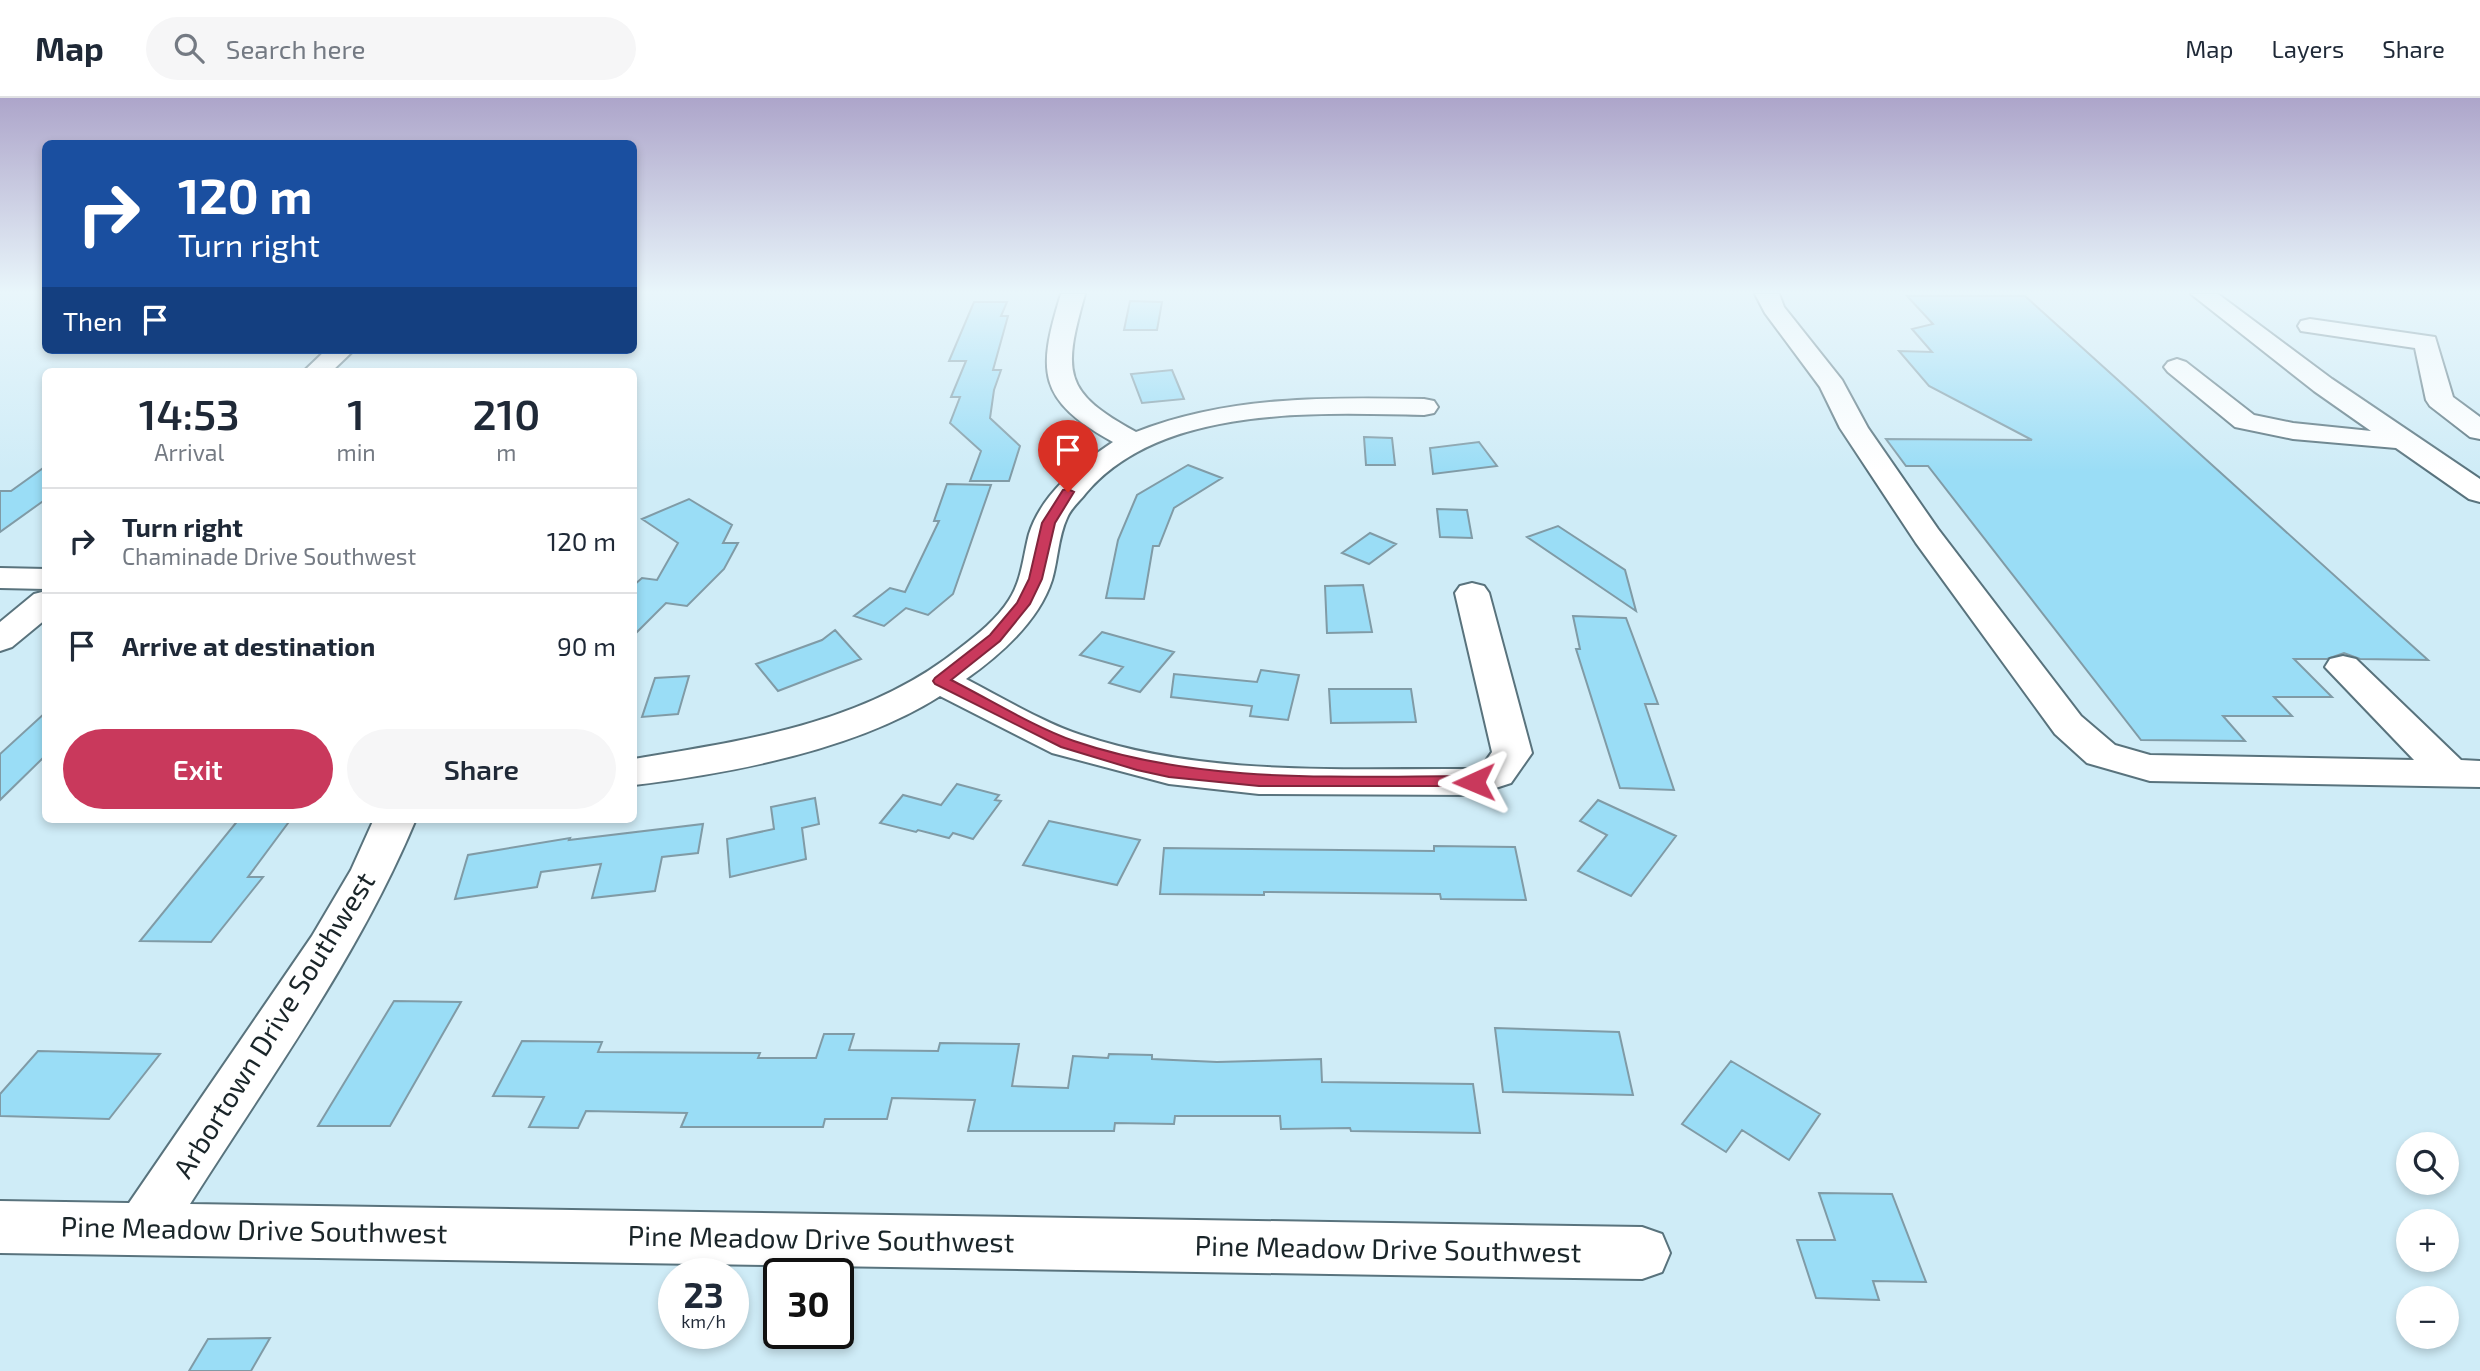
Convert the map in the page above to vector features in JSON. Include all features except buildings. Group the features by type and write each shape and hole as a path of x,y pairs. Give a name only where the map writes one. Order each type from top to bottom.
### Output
{"street":[{"path":"1060,353 1059,380 1071,402 1081,412 1135,443"},
{"path":"1808,353 1833,386 1854,428 1927,536 2068,725 2101,754 2150,768 2466,774"},
{"path":"2279,353 2468,484"},
{"path":"2429,353 2440,400 2480,431"},
{"path":"320,368 336,354"},
{"path":"2177,367 2245,421 2293,431 2362,439 2402,440"},
{"path":"637,772 744,754 819,736 881,711 940,681 995,638 1023,604 1035,579 1048,523 1068,492 1096,468 1135,443 1191,423 1259,409 1339,405 1424,407"},
{"path":"0,578 42,579"},
{"path":"940,681 1066,744 1137,765 1259,781 1474,782 1497,775 1512,754 1472,593"},
{"path":"0,640 42,604"},
{"path":"2343,667 2466,774"},
{"name":"Arbortown Drive Southwest","path":"145,1227 328,948 372,872 393,823"},
{"name":"Pine Meadow Drive Southwest","path":"0,1227 145,1227 1642,1253"}],"route":[{"path":"1068,492 1048,523 1035,579 1023,604 995,638 940,681 1066,744 1137,765 1198,776 1259,781 1474,782"}]}
